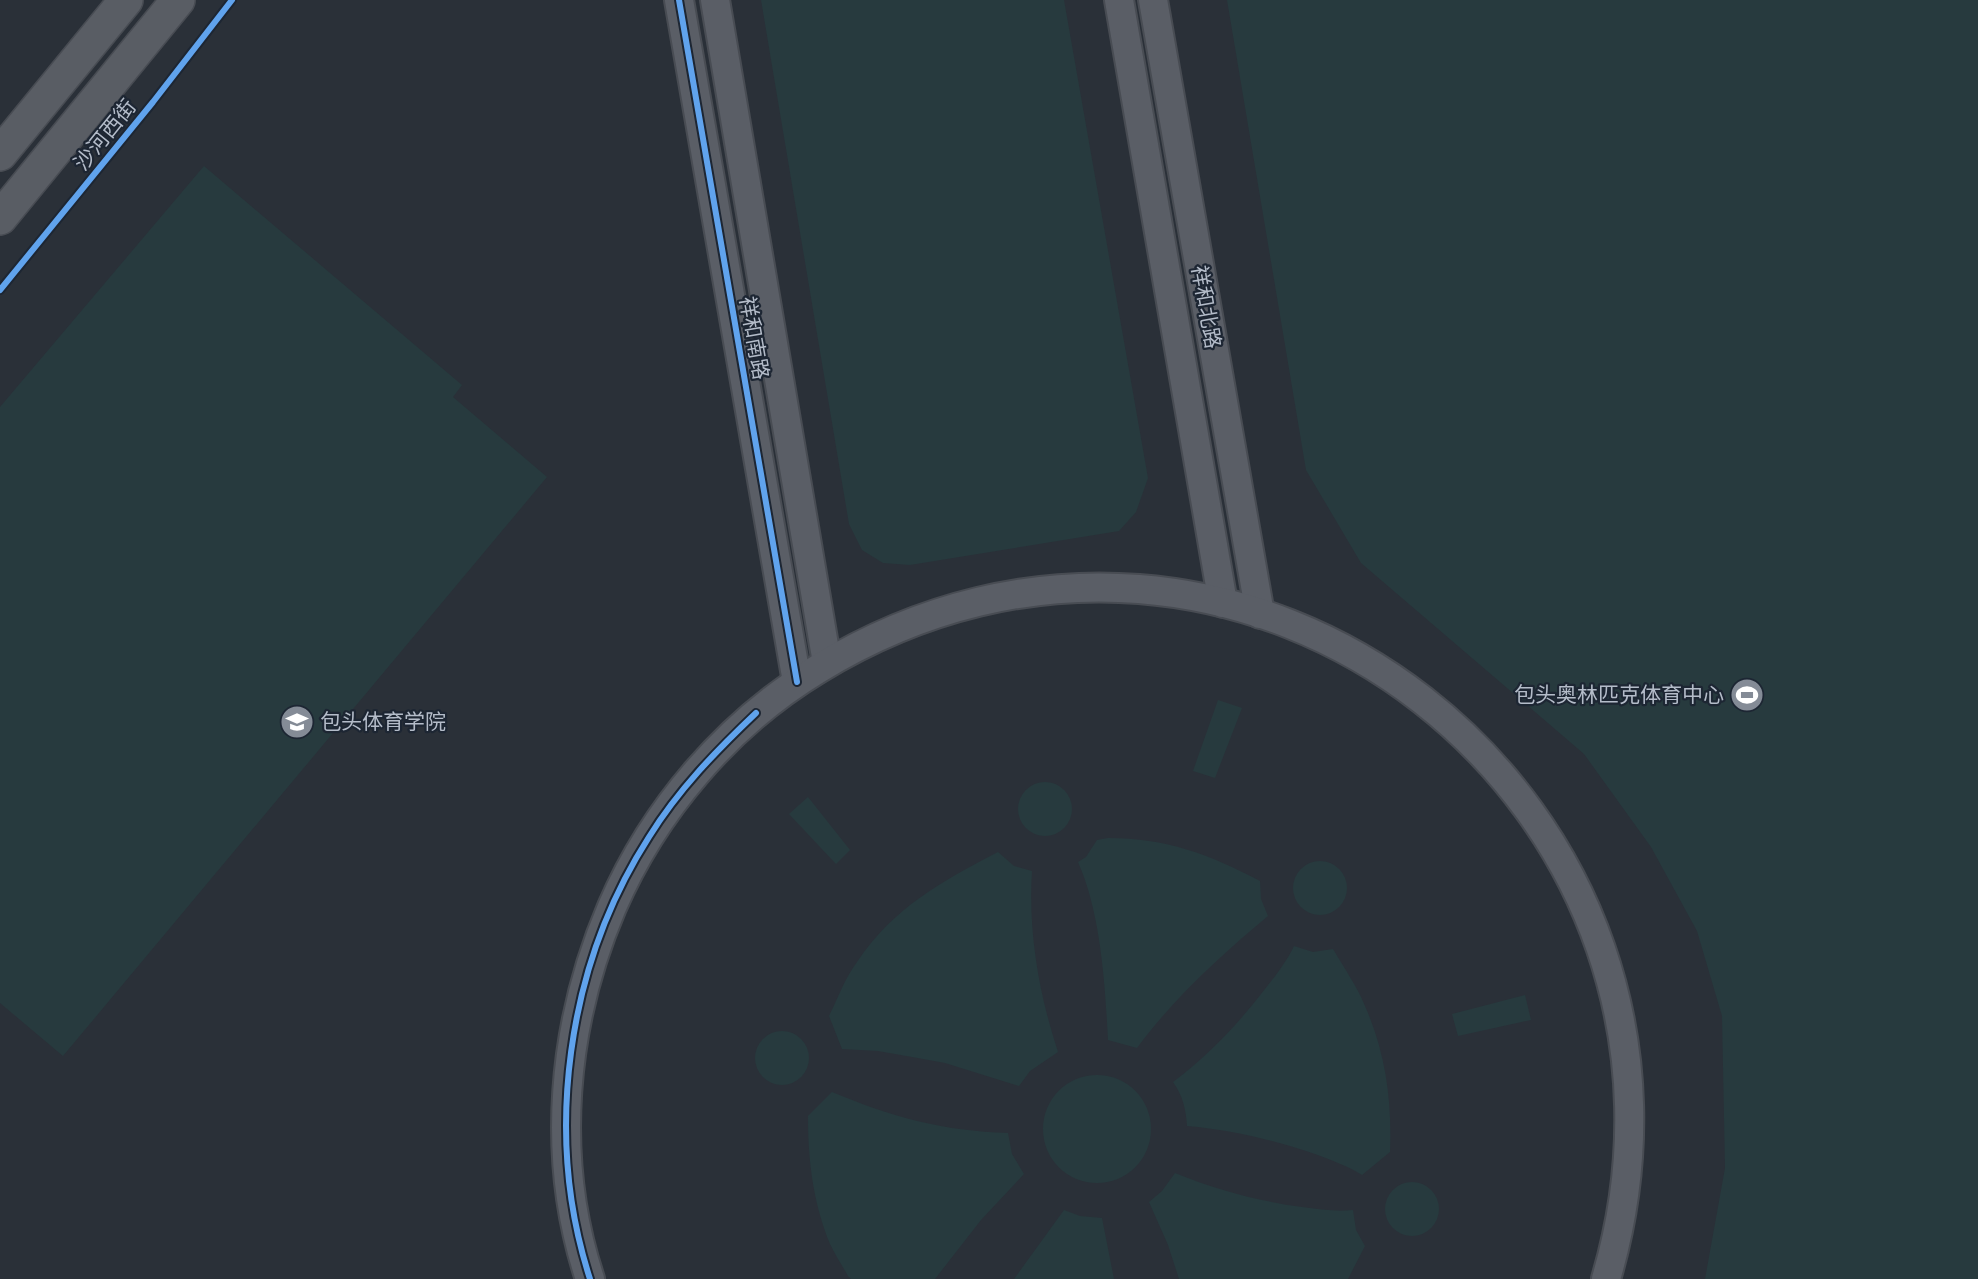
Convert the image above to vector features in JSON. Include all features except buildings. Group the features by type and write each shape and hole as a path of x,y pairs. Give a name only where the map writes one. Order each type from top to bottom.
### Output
{"main road":[{"path":"0,154 126,0"},
{"name":"沙河西街","path":"0,218 178,0"}],"street":[{"name":"祥和南路","path":"678,0 797,682"},
{"name":"祥和南路","path":"715,0 827,663"},
{"name":"祥和北路","path":"1119,0 1222,603"},
{"name":"祥和北路","path":"1153,0 1260,614"},
{"path":"590,1279 573,1206 567,1152 567,1097 572,1042 583,988 600,936 621,885 648,837 680,792 716,751 756,713 827,663 896,628 947,610 1001,597 1055,590 1110,588 1164,592 1222,603 1260,614 1321,637 1370,663 1415,693 1458,728 1497,768 1533,813 1562,861 1588,912 1607,966 1620,1021 1628,1077 1630,1134 1625,1190 1615,1247 1606,1279"}],"green space":[{"path":"761,0 1064,0 1148,478 1136,512 1119,531 910,565 883,563 862,550 849,524"},
{"name":"包头奥林匹克体育中心","path":"1227,0 1978,0 1978,1279 1705,1279 1725,1168 1722,1016 1697,931 1651,847 1584,754 1361,563 1306,470"},
{"path":"204,166 462,385 453,397 547,477 63,1056 0,1003 0,407"},
{"path":"1218,700 1242,708 1215,778 1193,771"},
{"path":"1045,782 1055,784 1064,790 1070,799 1072,809 1070,819 1064,828 1055,834 1045,836 1035,834 1026,828 1020,819 1018,809 1020,799 1026,790 1035,784"},
{"path":"808,797 850,850 836,864 789,814"},
{"path":"1108,838 1168,844 1187,849 1241,871 1260,881 1261,899 1268,916 1198,978 1137,1048 1108,1040 1097,926 1086,882 1078,862 1086,857 1097,840"},
{"path":"998,852 1014,866 1032,871 1033,940 1036,963 1045,1008 1058,1052 1030,1071 1019,1086 945,1063 878,1051 842,1049 829,1016 849,975 871,943 903,911 938,885"},
{"path":"1320,861 1330,863 1339,869 1345,878 1347,888 1345,898 1339,907 1330,913 1320,915 1310,913 1301,907 1295,898 1293,888 1295,878 1301,869 1310,863"},
{"path":"1294,946 1313,952 1333,949 1362,999 1378,1042 1389,1096 1390,1152 1362,1175 1333,1161 1284,1144 1236,1133 1187,1126 1183,1103 1173,1082 1199,1061 1234,1027 1277,973"},
{"path":"1525,995 1531,1020 1458,1036 1452,1014"},
{"path":"782,1031 792,1033 801,1039 807,1048 809,1058 807,1068 801,1077 792,1083 782,1085 772,1083 763,1077 757,1068 755,1058 757,1048 763,1039 772,1033"},
{"path":"1097,1075 1118,1079 1135,1091 1147,1108 1151,1129 1147,1150 1135,1167 1118,1179 1097,1183 1076,1179 1059,1167 1047,1150 1043,1129 1047,1108 1059,1091 1076,1079"},
{"path":"832,1092 876,1109 918,1121 984,1132 1008,1133 1012,1154 1024,1174 981,1220 935,1279 851,1279 834,1252 819,1213 810,1165 808,1116"},
{"path":"1175,1173 1222,1190 1270,1202 1340,1211 1353,1210 1356,1230 1365,1246 1348,1279 1179,1279 1168,1245 1149,1202 1162,1191"},
{"path":"1412,1182 1422,1184 1431,1190 1437,1199 1439,1209 1437,1219 1431,1228 1422,1234 1412,1236 1402,1234 1393,1228 1387,1219 1385,1209 1387,1199 1393,1190 1402,1184"},
{"path":"1064,1210 1080,1216 1102,1218 1114,1279 1014,1279"}],"cycle path":[{"path":"0,290 153,102 232,0"},
{"path":"679,0 797,682"},
{"path":"590,1279 576,1224 568,1167 566,1109 571,1052 582,995 599,940 621,887 649,837 672,803 698,772 756,713"}],"place":[{"name":"包头奥林匹克体育中心","path":"1747,695"},
{"name":"包头体育学院","path":"297,722"}]}
